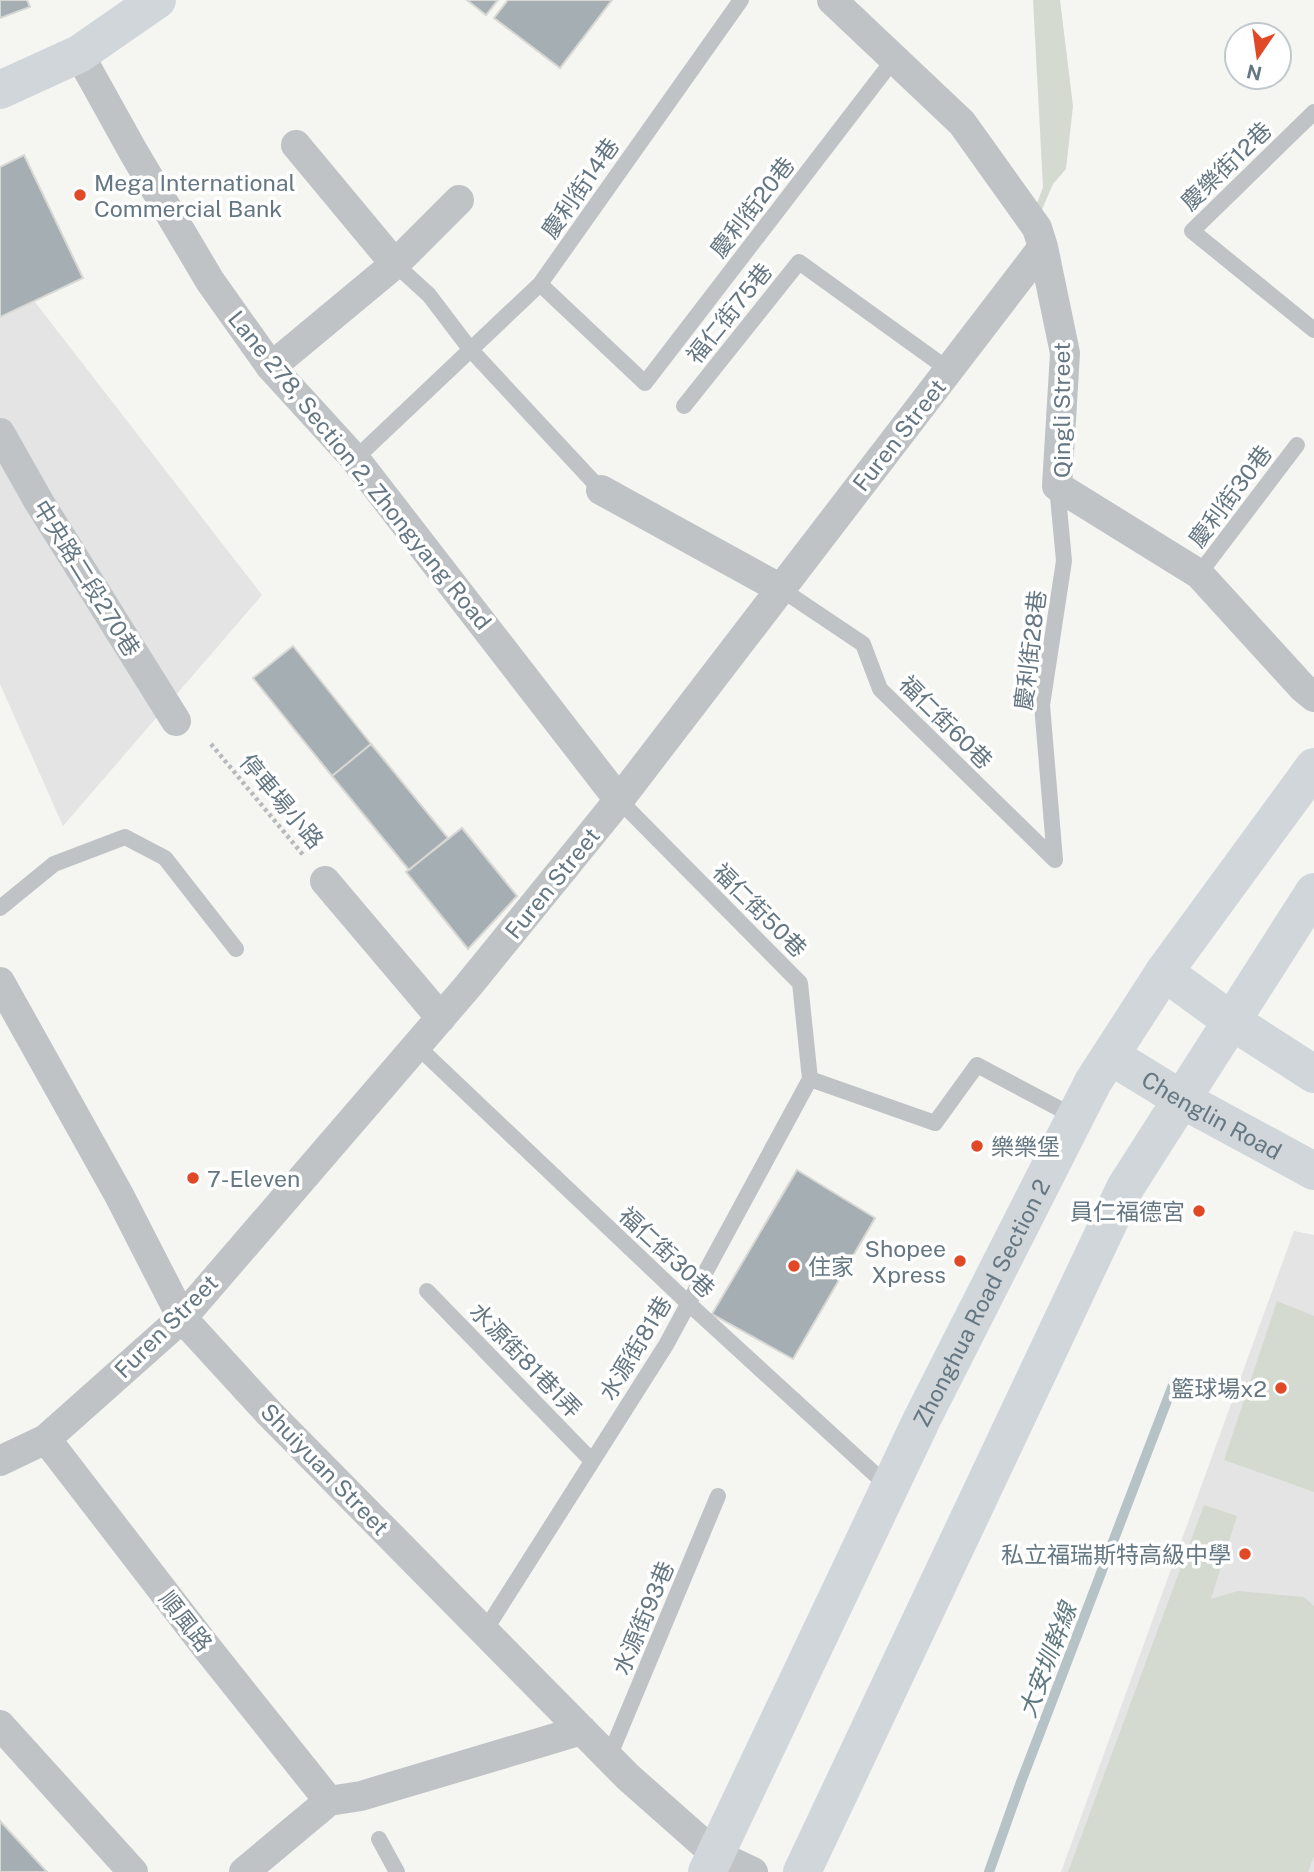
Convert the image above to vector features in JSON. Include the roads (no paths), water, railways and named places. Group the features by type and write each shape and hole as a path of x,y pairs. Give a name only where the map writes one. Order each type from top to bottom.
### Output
{"main road":[{"path":"0,90 79,54 157,0"},
{"name":"Zhonghua Road Section 2","path":"711,1863 890,1488 1093,1082 1164,972 1314,767"},
{"path":"802,1872 1125,1188 1314,892"},
{"path":"1164,972 1230,1020 1314,1074"},
{"name":"Chenglin Road","path":"1111,1056 1181,1099 1314,1171"}],"street":[{"name":"Qingli Street","path":"832,0 962,123 1037,228 1065,353 1057,486 1199,574 1314,697"},
{"name":"Lane 278, Section 2, Zhongyang Road","path":"79,54 210,281 271,366 355,459 619,800"},
{"path":"296,145 395,264"},
{"path":"271,366 395,264 459,200"},
{"name":"Furen Street","path":"0,1461 46,1438 182,1318 417,1045 619,800 1043,247"},
{"name":"中央路二段270巷","path":"0,433 39,502 176,721"},
{"path":"600,490 781,589"},
{"path":"325,881 440,1018"},
{"name":"Shuiyuan Street","path":"0,982 118,1195 182,1318 269,1413 711,1863 753,1872"},
{"name":"順風路","path":"46,1438 207,1648 329,1801"},
{"path":"0,1725 133,1872"},
{"path":"244,1872 329,1801 361,1796 582,1730"}],"lane":[{"name":"慶利街14巷","path":"355,459 540,284 741,0"},
{"name":"慶利街20巷","path":"540,284 645,383 894,59"},
{"name":"慶樂街12巷","path":"1314,112 1192,231 1314,330"},
{"name":"福仁街75巷","path":"684,406 799,262 949,370"},
{"path":"395,264 429,295 470,349 600,490"},
{"name":"慶利街30巷","path":"1199,574 1297,445"},
{"name":"慶利街28巷","path":"1055,860 1042,705 1064,562 1057,486"},
{"name":"福仁街60巷","path":"781,589 863,644 880,689 1055,860"},
{"name":"福仁街50巷","path":"619,800 800,983 810,1079"},
{"path":"0,908 54,864 125,837 165,858 236,949"},
{"name":"福仁街30巷","path":"417,1045 688,1303 890,1488"},
{"path":"810,1079 935,1123 977,1065 1075,1117"},
{"name":"水源街81巷","path":"484,1632 666,1345 810,1079"},
{"name":"水源街81巷1弄","path":"427,1290 592,1461"},
{"name":"水源街93巷","path":"608,1757 718,1496"},
{"path":"379,1839 397,1872"}],"waterway":[{"name":"大安圳幹線","path":"989,1872 1173,1385"}],"place":[{"name":"Mega International Commercial Bank","path":"80,195"},
{"name":"樂樂堡","path":"977,1146"},
{"name":"7-Eleven","path":"193,1178"},
{"name":"員仁福德宮","path":"1199,1211"},
{"name":"Shopee Xpress","path":"960,1261"},
{"name":"住家","path":"794,1266"},
{"name":"籃球場x2","path":"1281,1388"},
{"name":"私立福瑞斯特高級中學","path":"1245,1554"}]}
